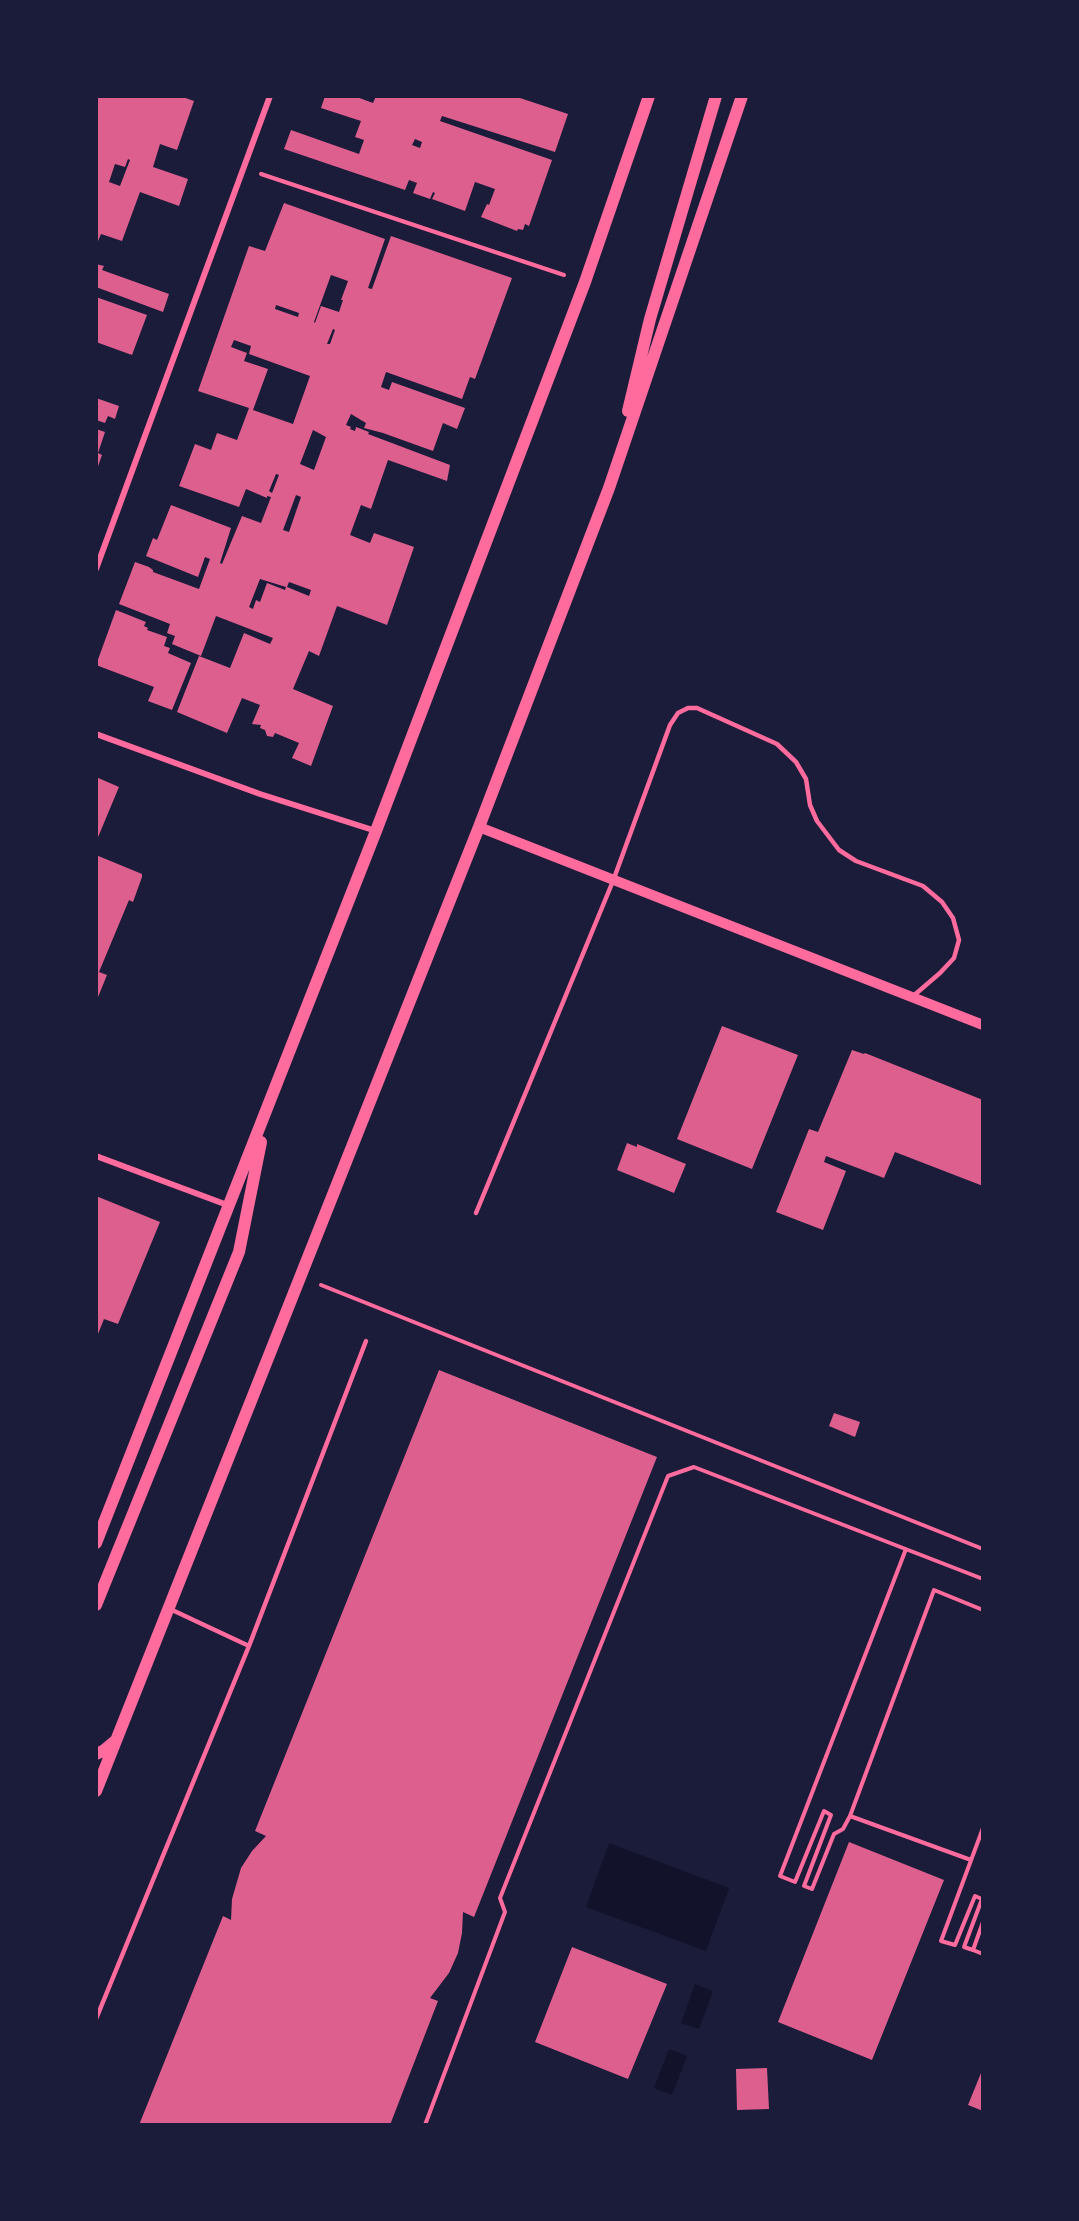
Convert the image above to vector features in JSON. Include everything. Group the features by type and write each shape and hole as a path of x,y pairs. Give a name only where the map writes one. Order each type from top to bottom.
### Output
{"main road":[{"path":"96,1543 376,831 585,282 649,96"},
{"path":"609,488 650,319 716,96"},
{"path":"96,1791 301,1277 609,488 742,96"},
{"path":"96,1605 239,1252 266,1111"},
{"path":"96,1754 112,1745 119,1735"}],"street":[{"path":"96,569 270,96"},
{"path":"96,734 260,794 376,831"},
{"path":"478,827 983,1025"},
{"path":"96,1156 230,1206"}],"lane":[{"path":"476,1213 613,881 670,725 678,713 687,708 697,708 777,744 796,762 806,779 810,805 817,821 839,850 856,861 923,886 942,902 953,918 959,940 954,958 912,997"},
{"path":"96,2019 249,1646 366,1341"},
{"path":"170,1609 249,1646"}],"path":[{"path":"243,168 585,282"},
{"path":"301,1277 983,1549"},
{"path":"425,2125 505,1912 500,1898 668,1476 694,1467 983,1580"},
{"path":"906,1549 780,1876 795,1882 824,1811 831,1815 804,1886 812,1889 834,1834 843,1829 850,1815 934,1590 983,1610"},
{"path":"850,1815 971,1860"},
{"path":"983,1828 941,1941 955,1945 975,1896 982,1899 964,1947 983,1954"},
{"path":"973,1950 983,1922"}],"shaded area":[{"path":"609,1843 729,1888 706,1951 586,1907"},
{"path":"695,1984 713,1991 699,2029 681,2023"},
{"path":"669,2049 687,2056 672,2095 654,2088"}],"building":[{"path":"96,96 180,96 194,101 177,150 160,144 153,167 188,179 179,206 140,192 122,241 101,234 96,246","holes":["128,159 130,160 120,186 109,182 115,164 125,167"]},
{"path":"325,96 354,96 373,103 376,96 514,96 568,114 555,152 442,116 440,121 552,160 529,226 525,224 523,230 518,229 517,231 481,217 495,189 475,182 465,211 432,199 435,193 433,192 430,199 413,193 417,183 409,180 405,190 284,149 291,130 359,154 364,140 355,137 361,121 321,108","holes":["415,139 422,142 420,148 412,145"]},
{"path":"284,203 385,239 368,288 372,289 391,236 512,278 475,379 470,377 462,399 386,372 381,387 389,390 392,382 465,408 457,429 443,423 433,451 364,428 366,423 351,414 346,425 355,431 356,427 369,432 368,434 450,465 447,481 388,460 371,509 361,505 350,535 370,543 374,533 414,547 387,625 337,606 319,656 309,651 293,689 333,706 311,766 292,758 299,743 275,733 273,737 267,736 265,730 260,728 261,725 252,724 260,705 242,698 227,733 177,712 199,656 230,668 244,633 270,644 273,638 216,616 201,656 172,644 175,636 167,633 170,624 119,604 135,562 149,567 153,572 199,589 210,559 205,557 198,577 146,556 153,538 157,540 171,505 231,528 220,563 222,564 242,516 261,523 271,497 267,496 267,498 246,489 239,507 179,486 195,444 211,450 217,433 237,440 249,408 198,391 249,246 265,251","holes":["331,275 348,281 339,312 321,306 315,323","276,305 299,313 298,317 275,309","333,329 335,330 330,344 327,344","234,340 251,346 249,354 310,376 293,424 253,410 268,369 244,361 247,353 231,347","313,430 326,437 314,470 300,464","276,474 279,475 272,493 269,491","296,495 301,497 289,532 283,530","260,579 286,587 285,590 267,583 260,602 256,600 253,609 249,607","289,582 311,590 309,596 287,587"]},
{"path":"96,264 104,266 102,270 169,294 163,312 96,287"},
{"path":"96,297 147,315 132,355 96,342"},
{"path":"96,398 119,406 115,419 108,416 105,423 96,420"},
{"path":"96,429 105,432 98,453 102,455 96,472"},
{"path":"116,610 146,622 144,626 148,628 147,630 167,637 164,646 170,648 168,653 191,663 172,710 148,701 154,687 96,665"},
{"path":"96,777 119,787 96,842"},
{"path":"96,855 142,874 142,877 133,902 129,900 99,972 107,975 96,1002"},
{"path":"722,1026 798,1055 752,1169 677,1139"},
{"path":"852,1050 865,1053 983,1100 983,1186 895,1152 884,1178 826,1156 824,1162 846,1171 823,1230 776,1212 809,1129 818,1132"},
{"path":"627,1143 637,1147 637,1144 686,1164 674,1193 617,1170"},
{"path":"96,1196 160,1222 118,1324 104,1319 96,1339"},
{"path":"439,1370 657,1457 474,1917 463,1912 458,1953 449,1973 430,1998 438,2001 390,2125 139,2125 223,1916 231,1920 232,1899 241,1868 266,1836 255,1831"},
{"path":"834,1413 860,1422 855,1437 829,1426"},
{"path":"849,1842 944,1880 872,2060 778,2022"},
{"path":"572,1947 667,1984 628,2079 535,2042"},
{"path":"767,2068 769,2109 737,2110 736,2069"},
{"path":"981,2073 983,2074 983,2111 968,2105"}]}
